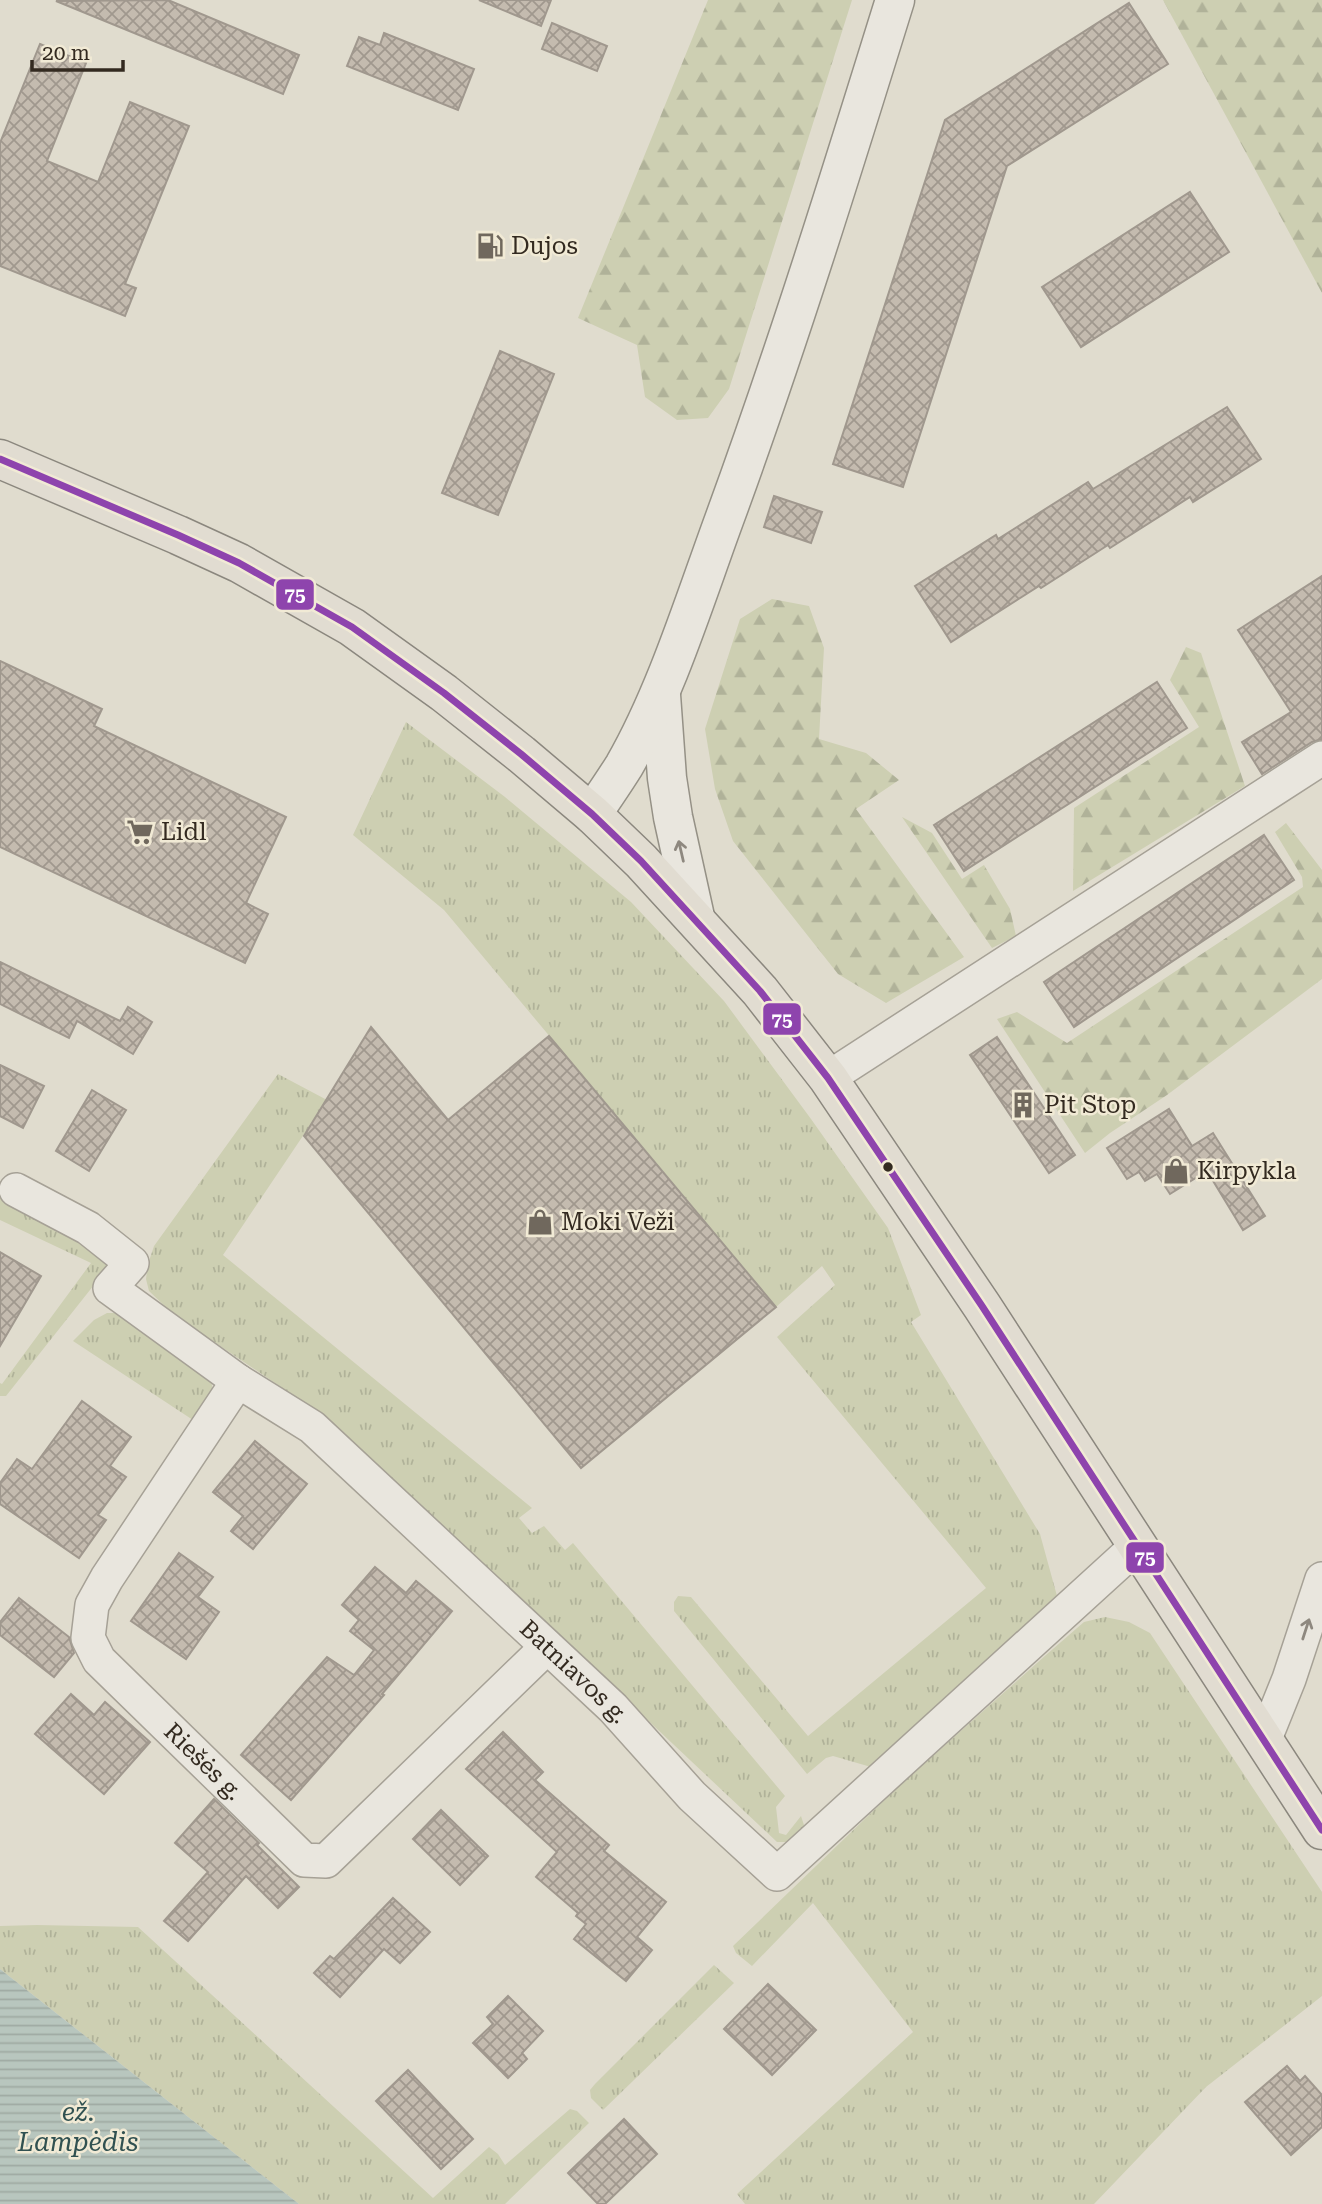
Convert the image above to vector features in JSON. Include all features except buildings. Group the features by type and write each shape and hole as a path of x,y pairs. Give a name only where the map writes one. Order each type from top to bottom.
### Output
{"main road":[{"path":"592,814 625,765 661,689 745,463 828,216 895,0"},
{"path":"0,459 239,563 352,627 444,693 592,814 695,917 760,991 828,1078 982,1306 1322,1830"},
{"path":"661,689 668,791 695,917"}],"street":[{"path":"828,1078 1322,758"},
{"name":"Batniavos g.","path":"16,1190 88,1228 132,1263 110,1288 238,1381 313,1426 613,1708 692,1796 776,1874 1137,1546"},
{"name":"Riešės g.","path":"238,1381 107,1578 92,1605 88,1638 99,1660 304,1860 326,1861 547,1647"},
{"path":"1264,1741 1289,1679 1322,1578"}],"green space":[{"path":"708,0 852,0 729,389 708,418 677,420 645,397 637,345 578,318"},
{"path":"1163,0 1322,0 1322,293"},
{"path":"772,599 809,606 824,648 819,739 866,753 899,780 856,809 964,957 886,1003 838,974 733,841 715,789 705,729 740,619"},
{"path":"1186,647 1201,653 1245,786 1073,891 1074,808 1199,727 1170,680"},
{"path":"406,722 505,797 631,902 724,1001 888,1228 921,1315 911,1322 1040,1534 1057,1596 871,1767 833,1756 826,1758 807,1774 674,1611 674,1602 678,1596 691,1597 808,1736 986,1588 777,1337 835,1285 822,1266 776,1307 444,910 353,835"},
{"path":"902,817 932,833 962,879 984,865 1010,909 1016,936 992,948"},
{"path":"1286,823 1322,870 1322,979 1085,1153 997,1019 1017,1012 1067,1043 1303,887 1302,877 1275,832"},
{"path":"278,1074 327,1100 223,1255 532,1508 519,1518 532,1533 544,1526 565,1550 573,1543 785,1796 776,1807 779,1833 786,1835 801,1816 804,1825 802,1837 777,1842 328,1419 173,1314 149,1291 146,1279 154,1246"},
{"path":"0,1198 81,1236 104,1252 109,1266 6,1396 0,1396 0,1383 2,1384 91,1263 0,1220"},
{"path":"107,1313 124,1313 210,1375 210,1400 196,1422 73,1341 94,1320"},
{"path":"1105,1617 1129,1622 1150,1633 1322,1892 1322,1996 1206,2087 1094,2204 745,2204 737,2194 913,2032 813,1903 752,1966 736,1953 733,1946 898,1787 1046,1655 1084,1622"},
{"path":"0,1926 138,1927 433,2198 489,2147 505,2165 570,2109 577,2111 589,2123 505,2204 299,2204 0,1969"},
{"path":"714,1965 734,1983 603,2110 591,2098 590,2090"}],"water":[{"name":"ež. Lampėdis","path":"0,1969 299,2204 0,2204"}],"transit line":[{"name":"75","path":"0,459 239,563 352,627 444,693 521,754 592,814 641,861 760,991 828,1078 982,1306 1322,1830"}],"place":[{"name":"Dujos","path":"490,246"},
{"name":"Lidl","path":"140,832"},
{"name":"Pit Stop","path":"1023,1105"},
{"name":"Kirpykla","path":"1176,1171"},
{"name":"Moki Veži","path":"540,1222"}]}
